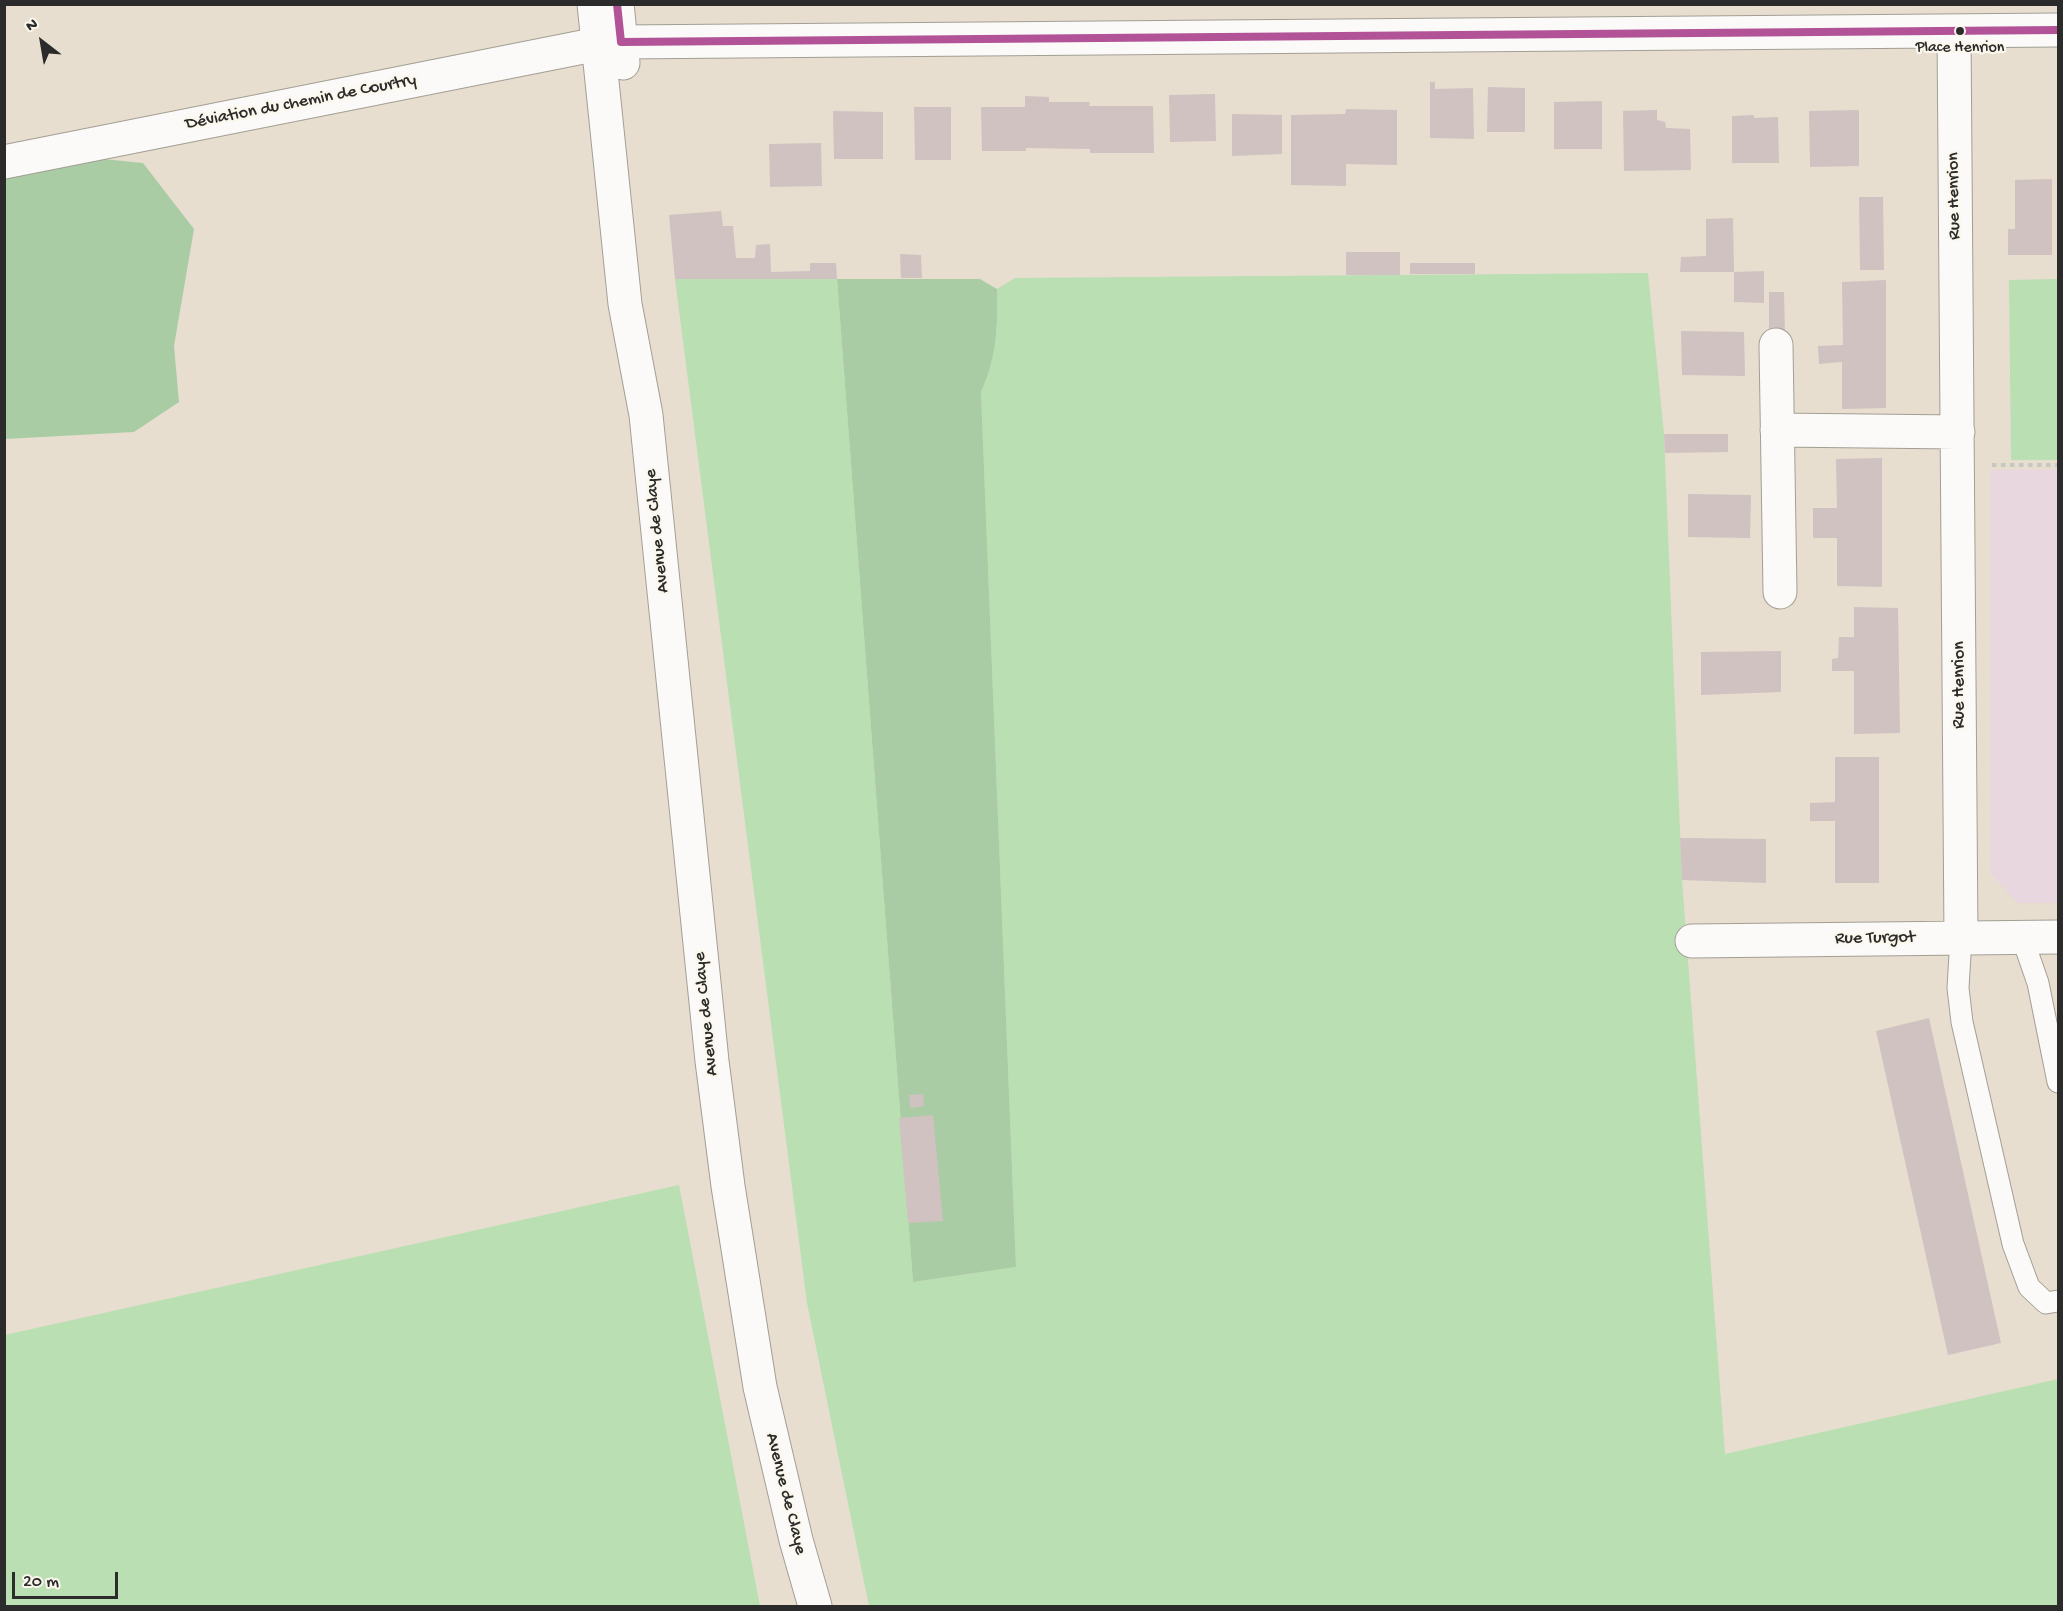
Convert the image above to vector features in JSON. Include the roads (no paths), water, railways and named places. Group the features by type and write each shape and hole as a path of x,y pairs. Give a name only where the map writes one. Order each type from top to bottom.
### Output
{"street":[{"name":"Avenue de Claye","path":"594,4 610,43 646,303 646,415 712,1061 728,1186 760,1387 793,1529 815,1606"},
{"name":"Avenue de Claye","path":"610,43 617,4"},
{"name":"Déviation du chemin de Courtry","path":"4,162 610,43 1919,18 1954,32 2050,22"},
{"name":"Rue Henrion","path":"1954,32 1961,938"},
{"path":"1776,345 1780,592"},
{"path":"1777,430 1958,432"},
{"name":"Rue Turgot","path":"1692,941 2058,937"}],"lane":[{"path":"2022,937 2038,983 2058,1082"},
{"path":"1961,938 1958,988 1962,1022 2013,1244 2029,1287 2046,1303 2058,1301"}],"place":[{"name":"Place Henrion","path":"1960,31"}]}
